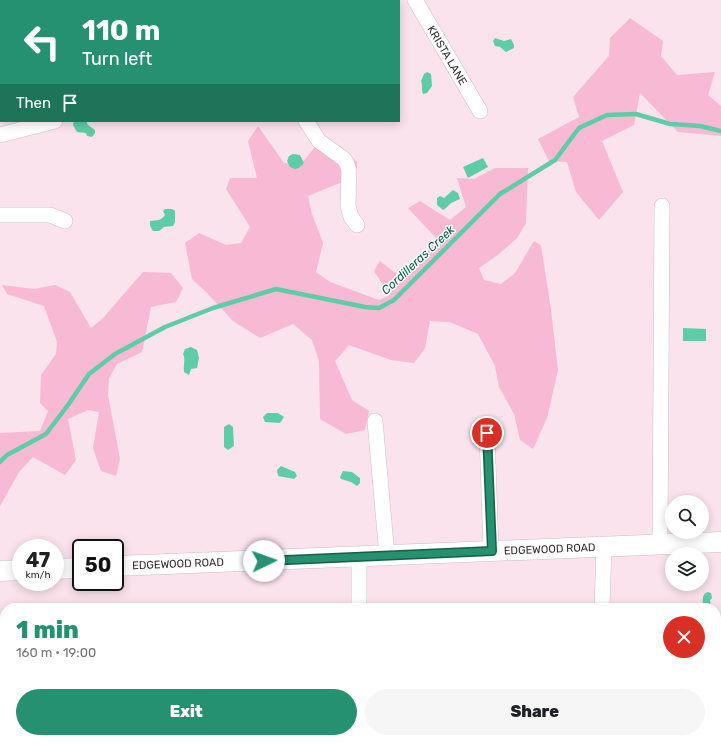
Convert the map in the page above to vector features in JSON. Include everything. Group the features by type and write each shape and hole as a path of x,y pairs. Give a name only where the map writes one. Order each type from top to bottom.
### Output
{"main road":[{"name":"EDGEWOOD ROAD","path":"124,566 721,542"},
{"path":"0,571 12,570"}],"street":[{"name":"KRISTA LANE","path":"415,0 480,110"},
{"path":"0,135 51,122"},
{"path":"307,122 319,141 344,159 350,170 348,206 351,217 357,226"},
{"path":"660,544 662,206"},
{"path":"0,215 50,215 65,221"},
{"path":"375,421 387,556"},
{"path":"487,433 492,551"},
{"path":"602,603 604,547"},
{"path":"359,557 359,603"}],"shaded area":[{"path":"630,18 663,41 661,56 677,75 715,72 708,95 721,106 721,136 678,132 640,93 634,125 602,141 623,192 599,220 576,192 567,162 549,161 538,139 579,117 573,97 609,56 610,38"},
{"path":"495,38 504,41 511,39 514,48 506,52 500,47 495,46 493,41"},
{"path":"427,72 431,74 432,86 427,93 423,94 421,81 424,74"},
{"path":"74,122 86,122 95,130 95,133 92,137 87,136 86,133 77,132 73,125"},
{"path":"258,126 284,163 300,165 315,147 336,147 357,162 357,176 308,196 312,214 323,243 316,272 330,282 379,300 390,295 374,271 380,261 402,278 425,254 436,238 408,208 420,201 450,220 466,207 457,178 474,179 495,168 528,168 526,223 517,238 499,254 479,268 484,280 501,284 515,273 534,241 541,245 558,370 547,418 533,449 520,440 514,414 499,387 495,366 478,334 450,322 430,321 425,348 414,363 391,360 349,345 335,361 352,400 369,411 365,430 346,434 320,419 319,361 312,340 293,324 260,338 233,321 192,279 185,243 199,233 226,245 241,243 250,227 226,189 230,178 257,178 248,141"},
{"path":"293,154 300,155 304,163 299,168 295,169 290,167 287,161 289,156"},
{"path":"483,158 488,167 468,178 463,167"},
{"path":"453,190 458,193 460,199 451,203 443,210 437,205 437,198 440,196 444,198"},
{"path":"165,209 172,209 175,211 175,222 173,226 164,227 159,231 153,231 150,226 150,221 159,220 162,218 165,215 163,211"},
{"path":"143,272 171,273 183,288 176,302 151,307 142,352 117,364 109,378 108,395 120,459 116,476 101,471 93,448 99,412 88,410 68,419 76,460 65,475 33,457 19,472 0,506 0,433 40,431 48,411 40,403 41,375 56,354 57,342 44,306 7,294 2,285 34,289 55,285 70,292 91,328 103,318"},
{"path":"683,328 706,329 706,341 683,341"},
{"path":"191,347 197,350 199,358 197,368 191,369 189,375 184,372 183,354 185,349"},
{"path":"267,413 278,413 284,417 280,423 265,422 263,417"},
{"path":"229,424 233,427 234,446 228,450 224,447 224,427"},
{"path":"281,466 295,472 297,476 294,479 278,476 277,470"},
{"path":"343,471 352,472 360,478 360,483 357,486 351,482 341,479 340,477"},
{"path":"706,593 711,593 712,598 710,600 710,603 703,603 703,596"}],"waterway":[{"name":"Cordilleras Creek","path":"0,462 7,455 46,434 89,374 115,354 165,327 213,308 276,289 365,307 379,308 394,300 500,194 555,160 579,128 607,115 636,114 670,124 700,126 721,131"}],"route":[{"path":"264,561 492,551 487,433"}]}
